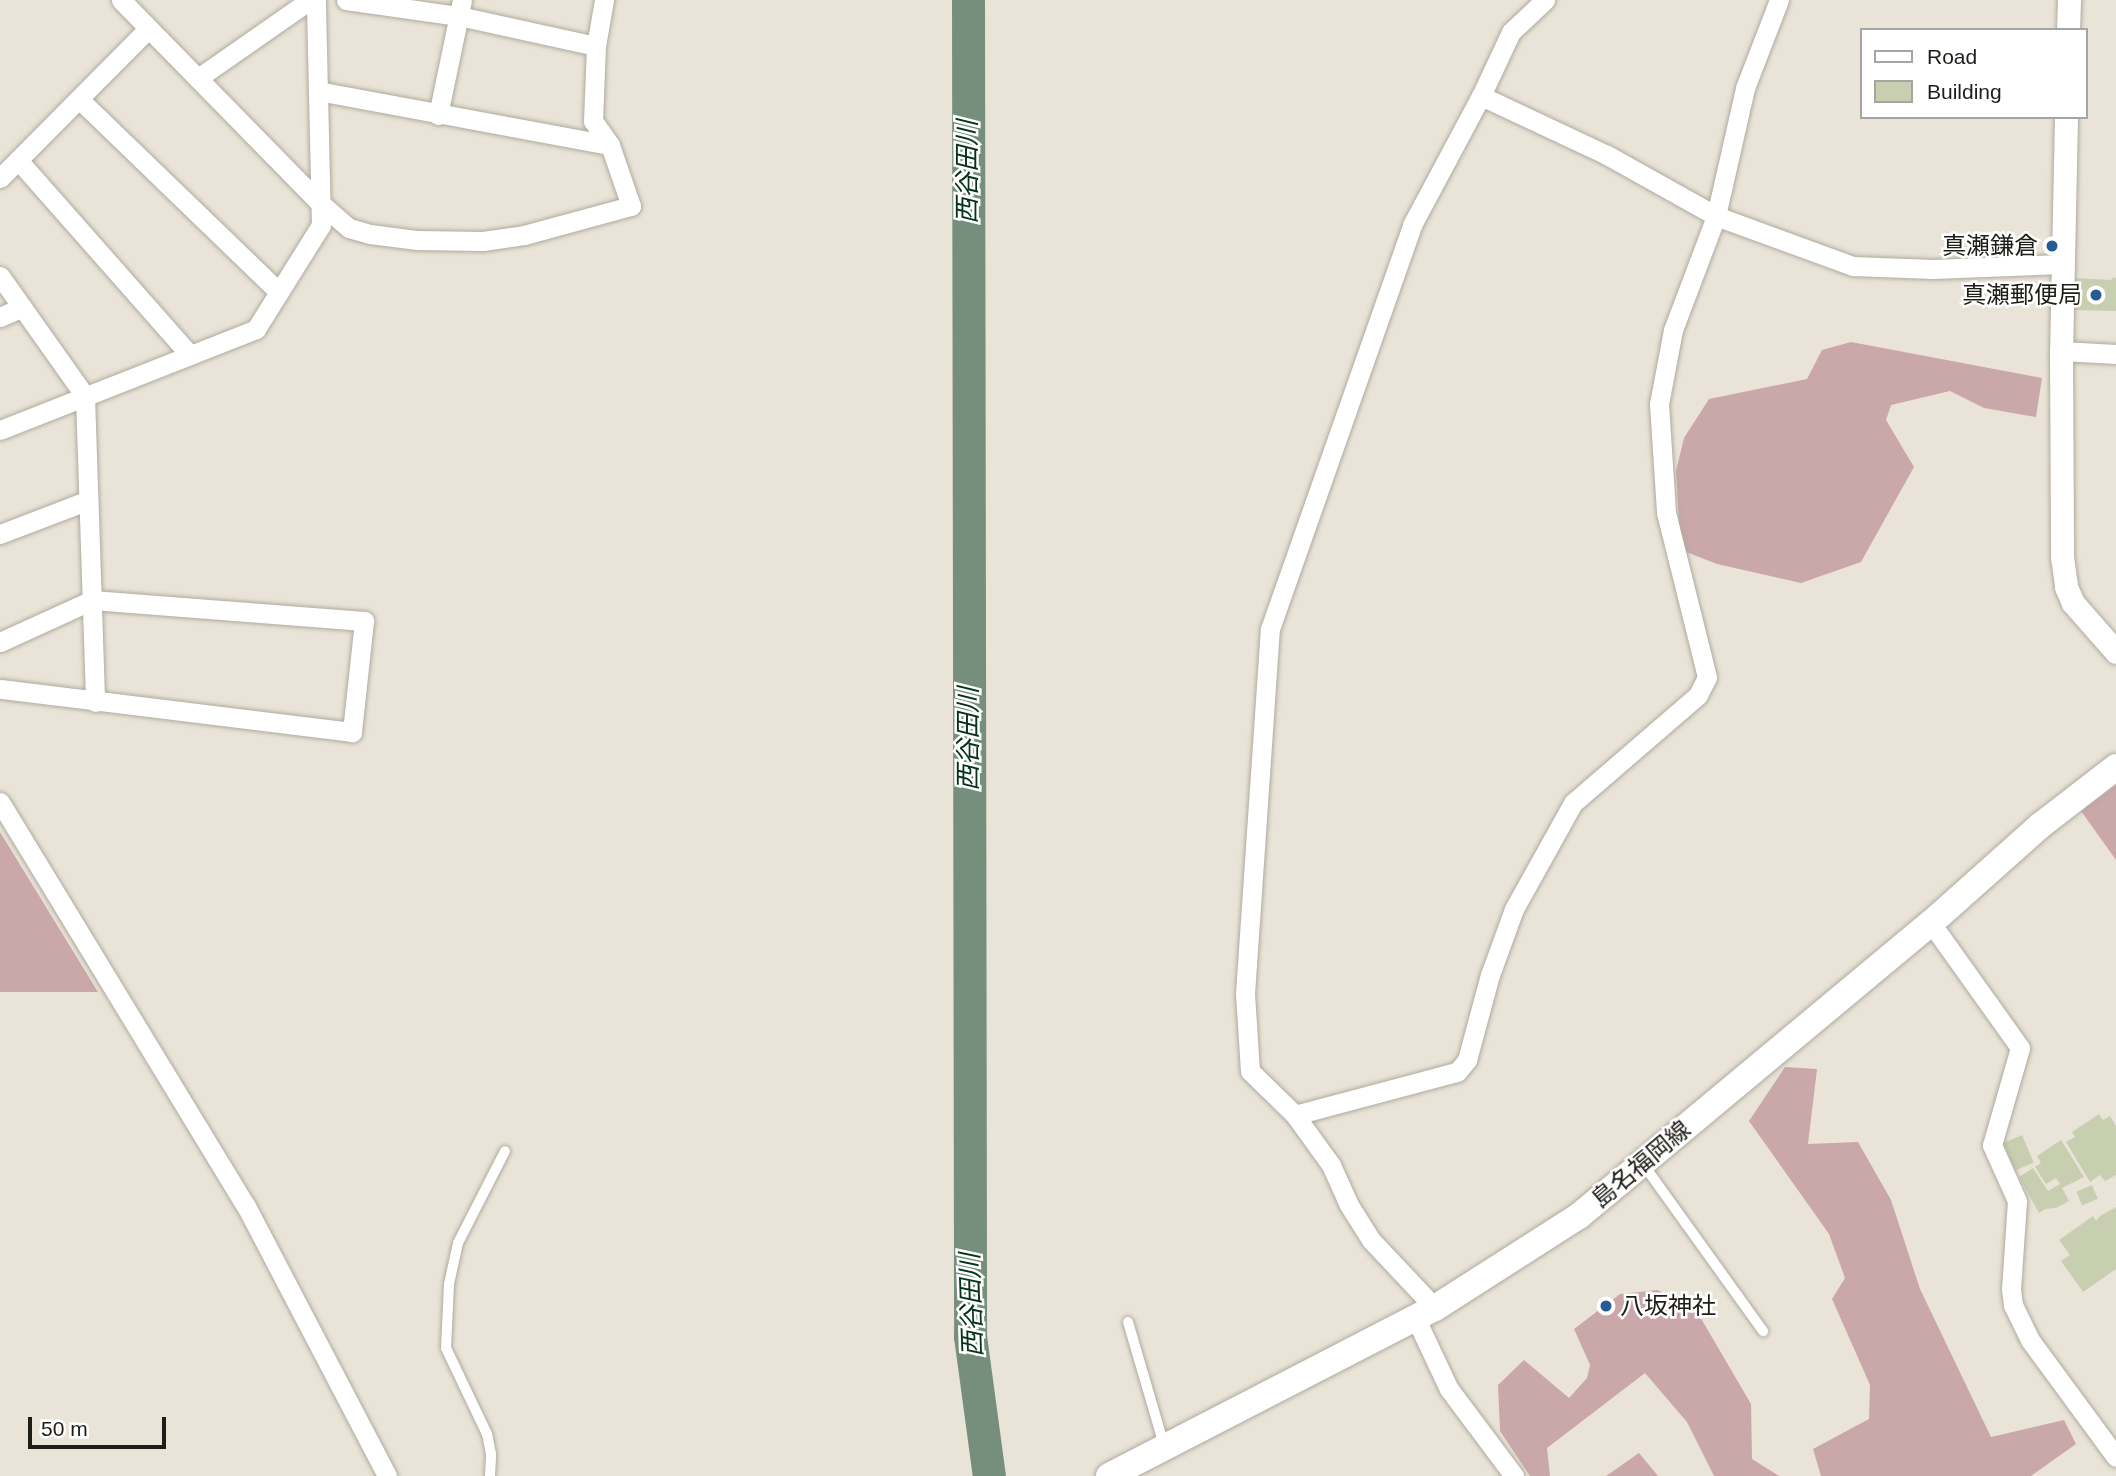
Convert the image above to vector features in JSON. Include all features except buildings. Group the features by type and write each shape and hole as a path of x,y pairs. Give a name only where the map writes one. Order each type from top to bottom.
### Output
{"main road":[{"name":"島名福岡線","path":"1110,1476 1425,1314 1579,1216 1931,923 2041,825 2116,767"}],"street":[{"path":"198,78 310,0"},
{"path":"0,429 256,329 321,225 316,0"},
{"path":"346,0 460,8 596,46"},
{"path":"128,2 149,28 320,203 349,228 370,234 416,240 482,241 524,235 631,206 610,145 593,121 596,46 604,0"},
{"path":"1514,1476 1449,1389 1425,1314 1371,1240 1349,1205 1331,1166 1295,1115 1250,1071 1245,994 1270,629 1396,263 1412,225 1481,96 1511,32 1545,0"},
{"path":"1295,1115 1458,1072 1466,1060 1490,975 1514,909 1573,803 1698,695 1707,677 1666,512 1659,404 1674,330 1716,216 1745,88 1779,0"},
{"path":"2068,28 2069,0"},
{"path":"438,115 460,8"},
{"path":"0,178 149,28"},
{"path":"318,92 610,145"},
{"path":"1481,96 1607,155 1716,216 1853,267 1933,269 2062,264"},
{"path":"79,99 279,292"},
{"path":"2066,119 2062,264 2061,511 2066,587 2073,603 2116,652"},
{"path":"18,160 190,355"},
{"path":"0,276 85,396 86,501 95,702"},
{"path":"0,317 22,307"},
{"path":"2061,351 2116,354"},
{"path":"0,534 86,501"},
{"path":"0,642 92,600 364,621 352,732 0,689"},
{"path":"0,802 246,1206 387,1476"},
{"path":"1931,923 2020,1048 1992,1145 2017,1200 2011,1289 2013,1305 2030,1340 2116,1457"}],"lane":[{"path":"490,1476 491,1454 487,1434 446,1348 449,1284 458,1243 505,1151"},
{"path":"1643,1163 1763,1331"},
{"path":"1128,1322 1164,1446"}],"shaded area":[{"path":"1851,342 2042,378 2036,417 1984,408 1950,391 1891,405 1886,420 1914,467 1861,562 1801,583 1717,564 1681,550 1676,471 1684,438 1709,399 1807,379 1822,350"},
{"path":"2116,785 2116,860 2081,811"},
{"path":"0,832 98,992 0,992"},
{"path":"1785,1067 1817,1069 1808,1144 1858,1142 1891,1200 1920,1289 1991,1437 2064,1420 2076,1444 2031,1476 1821,1476 1813,1449 1869,1419 1870,1385 1832,1299 1845,1278 1829,1234 1749,1121"},
{"path":"1658,1290 1699,1315 1751,1404 1752,1459 1779,1476 1714,1476 1687,1422 1645,1373 1547,1448 1550,1476 1530,1476 1500,1431 1498,1385 1524,1360 1569,1398 1587,1378 1590,1365 1574,1329 1620,1294"},
{"path":"1639,1453 1658,1476 1606,1476"}],"waterway":[{"name":"西谷田川","path":"968,0 970,1336 989,1476"}],"place":[{"name":"真瀬鎌倉","path":"2052,246"},
{"name":"真瀬郵便局","path":"2096,295"},
{"name":"八坂神社","path":"1606,1306"}]}
